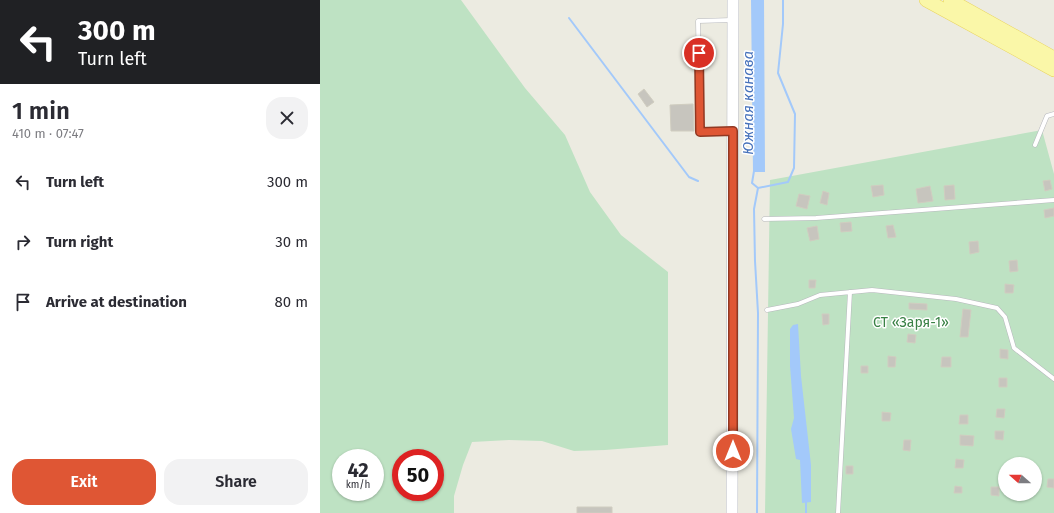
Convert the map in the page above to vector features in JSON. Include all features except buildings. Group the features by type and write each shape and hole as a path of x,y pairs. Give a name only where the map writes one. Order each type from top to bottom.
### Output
{"main road":[{"path":"732,513 733,0"},
{"path":"926,0 1054,70"},
{"path":"950,0 1054,58"}],"lane":[{"path":"733,20 698,21 700,132 733,131"},
{"path":"1035,145 1047,116 1054,114"},
{"path":"764,219 816,218 1054,200"},
{"path":"767,310 798,304 820,295 872,290 956,299 997,308 1005,317 1014,348 1054,379"},
{"path":"838,513 850,292"}],"green space":[{"path":"320,0 461,0 525,88 565,135 590,192 621,235 668,272 668,445 574,451 542,441 509,440 472,442 463,465 454,496 454,513 320,513"},
{"name":"СТ «Заря-1»","path":"1042,130 1054,174 1054,513 765,513 770,180"}],"water":[{"path":"751,0 764,0 765,172 753,172"},
{"path":"798,324 801,376 811,465 811,502 802,503 800,460 796,459 791,429 794,418 790,366 790,329 793,325"}],"waterway":[{"path":"758,188 788,182 794,168 795,114 778,73 783,24 783,0"},
{"path":"569,18 689,177 698,181"},
{"name":"Южная канава","path":"754,171 752,183 758,188 754,209 758,313 757,513"},
{"path":"806,500 806,513"}],"route":[{"path":"699,53 700,132 733,131 733,451"}]}
